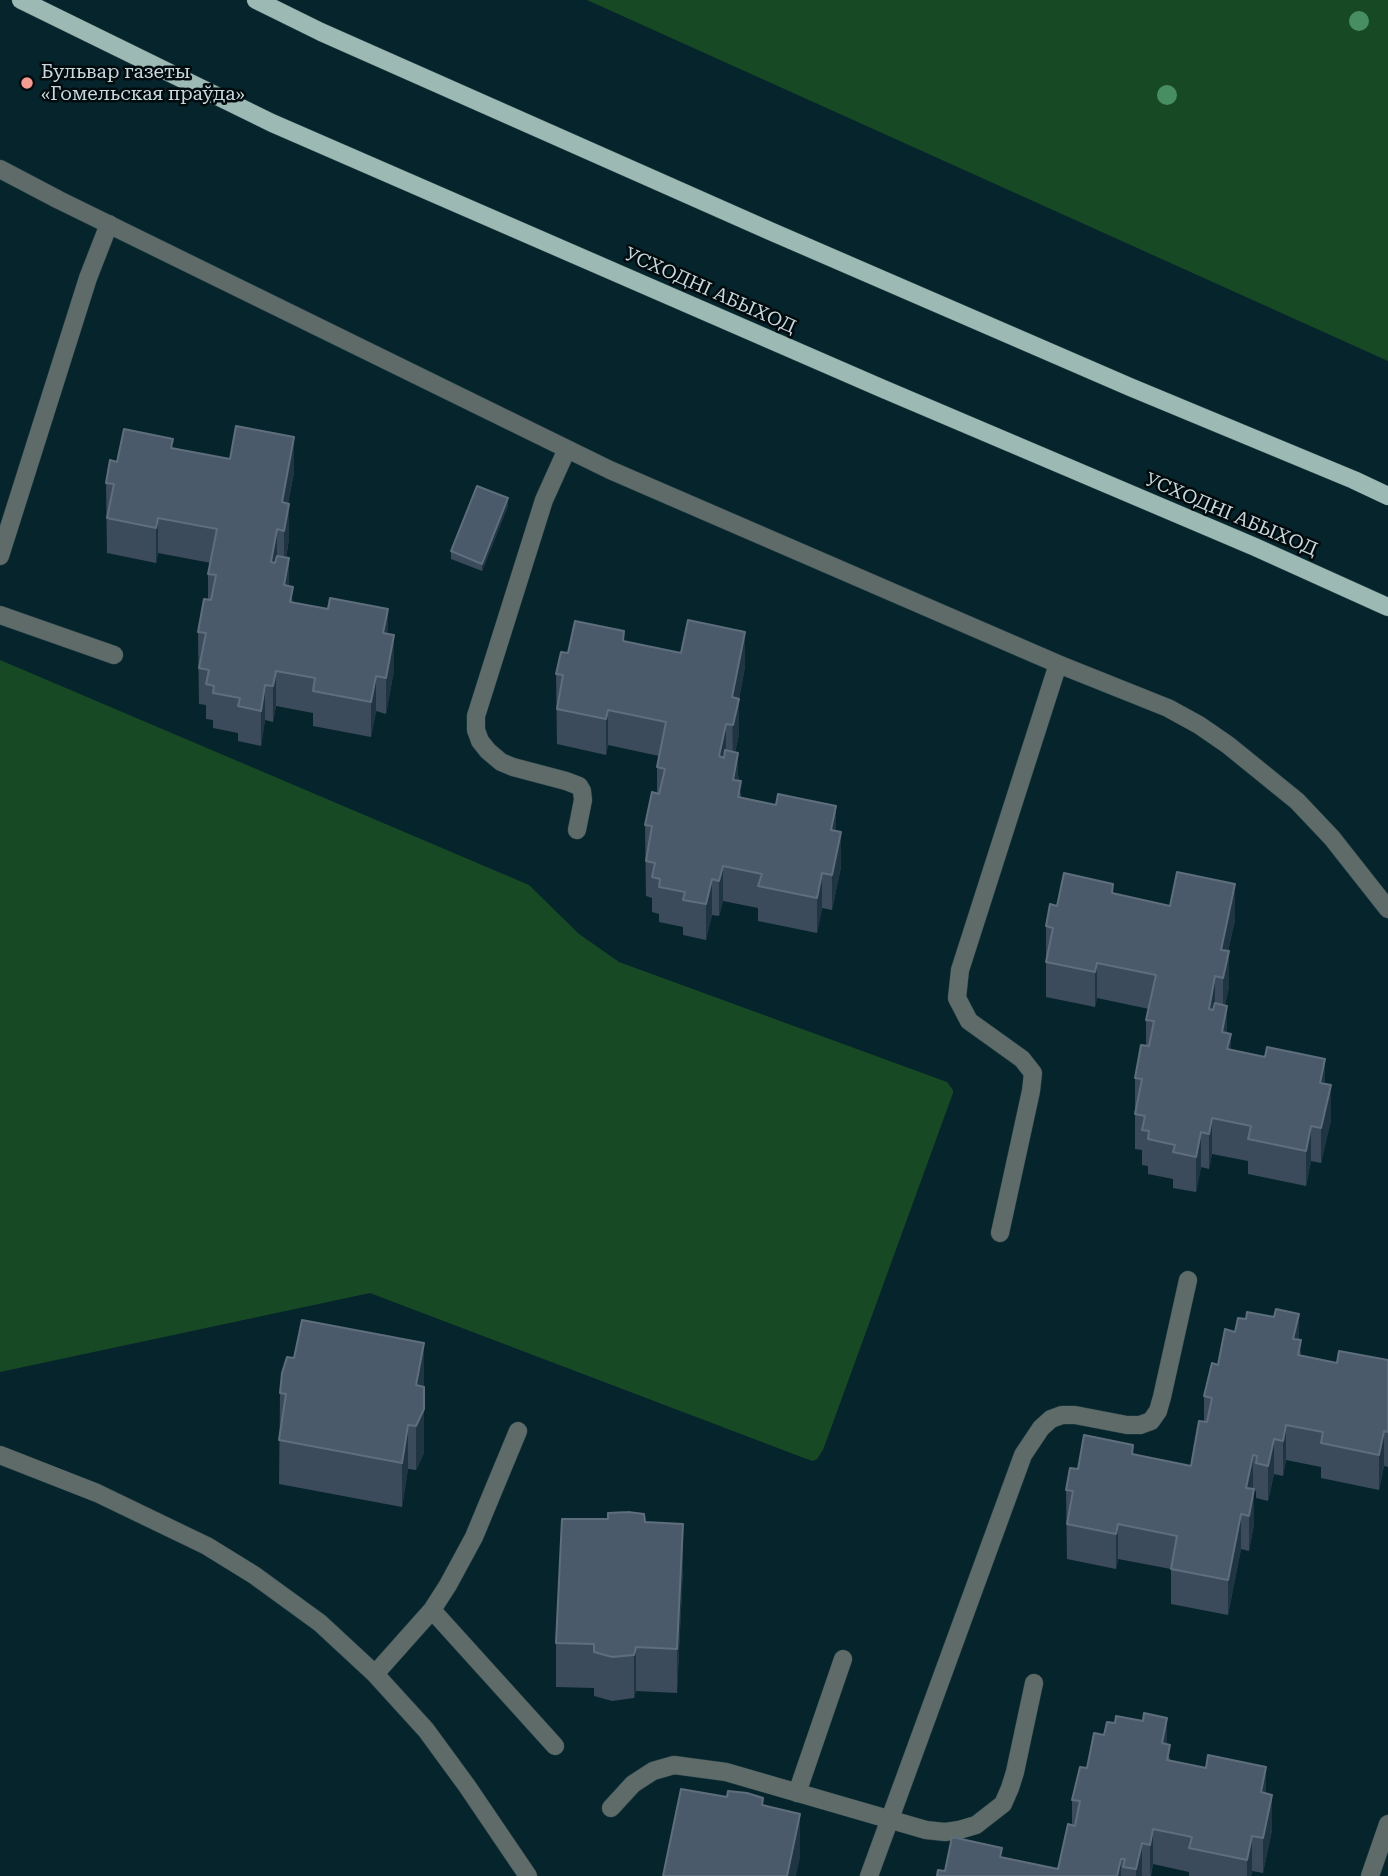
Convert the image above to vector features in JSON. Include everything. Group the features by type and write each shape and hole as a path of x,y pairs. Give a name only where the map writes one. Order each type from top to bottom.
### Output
{"main road":[{"name":"УСХОДНІ АБЫХОД","path":"22,0 272,123 881,388 1255,547 1388,607"},
{"path":"256,0 321,32 758,225 1388,496"}],"street":[{"path":"0,169 610,470 1058,664 1168,708 1228,745 1297,801 1332,838 1388,909"},
{"path":"0,556 88,278 108,224"},
{"path":"567,449 544,500 476,716 476,730 480,741 501,762 579,786 583,800 578,830"},
{"path":"0,615 114,655"},
{"path":"1000,1233 1033,1073 1022,1059 969,1021 957,998 960,971 1058,664"},
{"path":"869,1876 1023,1455 1041,1428 1051,1419 1062,1415 1127,1425 1140,1425 1151,1421 1162,1397 1188,1280"},
{"path":"375,1674 432,1610 448,1586 474,1537 518,1431"},
{"path":"0,1455 97,1493 207,1546 254,1575 320,1623 375,1674 426,1730 528,1876"},
{"path":"432,1610 555,1746"},
{"path":"797,1793 843,1659"},
{"path":"611,1808 633,1784 653,1771 674,1765 726,1772 926,1830 945,1832 976,1825 1003,1804 1010,1787 1034,1683"},
{"path":"1370,1876 1388,1824"}],"green space":[{"path":"587,0 1388,0 1388,361"},
{"path":"0,660 529,885 579,934 619,962 947,1082 953,1093 823,1450 817,1459 813,1461 804,1458 370,1293 0,1372"}],"building":[{"path":"236,426 294,437 282,502 289,504 284,531 277,529 271,562 275,563 277,556 289,558 284,585 293,587 290,602 328,609 330,598 388,609 383,633 394,635 386,678 376,676 371,702 313,691 315,678 276,671 273,686 265,685 261,711 238,706 240,698 213,693 214,686 206,684 209,670 199,668 206,633 198,632 204,599 211,600 216,575 208,574 217,529 158,518 156,528 107,518 114,484 106,483 110,460 117,462 124,429 173,439 171,448 230,459"},
{"path":"477,486 508,498 482,564 451,551"},
{"path":"688,620 745,632 732,697 739,699 733,725 726,724 719,756 724,758 725,750 738,753 733,780 741,781 738,797 776,805 778,794 836,806 831,830 841,832 832,875 822,873 817,898 758,886 762,874 723,866 719,881 712,879 706,904 683,900 685,892 659,887 660,879 652,877 655,863 646,861 652,826 645,825 652,792 659,794 665,769 657,767 666,722 608,710 606,719 557,709 563,675 556,674 561,652 568,653 575,621 624,631 623,641 681,653"},
{"path":"1177,872 1235,884 1221,950 1229,951 1223,978 1215,976 1209,1009 1213,1010 1215,1003 1227,1006 1222,1032 1231,1034 1227,1049 1265,1057 1267,1047 1325,1059 1320,1083 1331,1085 1321,1128 1311,1126 1306,1151 1248,1139 1251,1126 1212,1118 1209,1134 1201,1132 1196,1157 1173,1152 1175,1145 1148,1139 1149,1131 1142,1130 1145,1116 1135,1114 1142,1079 1135,1078 1141,1045 1149,1046 1154,1021 1146,1020 1156,975 1097,963 1095,972 1046,962 1053,928 1046,926 1050,904 1057,906 1064,873 1113,884 1112,893 1170,906"},
{"path":"1276,1309 1299,1314 1293,1339 1301,1340 1298,1355 1337,1363 1339,1351 1388,1360 1388,1432 1384,1431 1379,1455 1321,1443 1323,1432 1286,1425 1283,1441 1274,1439 1268,1466 1256,1463 1257,1456 1253,1455 1246,1488 1254,1489 1249,1516 1241,1514 1228,1580 1171,1569 1177,1536 1118,1524 1116,1534 1067,1524 1073,1491 1066,1490 1070,1468 1078,1469 1084,1435 1133,1445 1132,1454 1191,1466 1199,1421 1207,1422 1212,1398 1204,1396 1212,1363 1218,1365 1225,1329 1235,1332 1238,1318 1246,1319 1247,1312 1274,1317"},
{"path":"302,1320 424,1343 416,1385 424,1387 424,1409 416,1426 408,1425 402,1463 279,1440 286,1394 280,1393 282,1373 287,1357 294,1358"},
{"path":"608,1513 644,1514 645,1522 683,1524 677,1649 636,1647 634,1655 612,1657 594,1652 594,1644 556,1643 562,1519 608,1519"},
{"path":"1144,1713 1167,1718 1162,1743 1170,1745 1167,1760 1206,1768 1208,1755 1266,1767 1261,1792 1272,1795 1263,1838 1252,1836 1247,1860 1189,1848 1192,1837 1153,1829 1150,1845 1142,1843 1136,1869 1123,1867 1125,1859 1121,1859 1117,1876 937,1876 938,1870 945,1871 952,1837 1002,1848 1000,1857 1058,1869 1068,1824 1075,1826 1080,1801 1072,1800 1080,1767 1087,1768 1094,1733 1104,1735 1107,1722 1115,1723 1116,1716 1143,1721"},
{"path":"681,1789 727,1797 728,1791 747,1793 763,1798 762,1805 800,1814 787,1876 663,1876"}],"place":[{"name":"Бульвар газеты «Гомельская праўда»","path":"27,83"}]}
